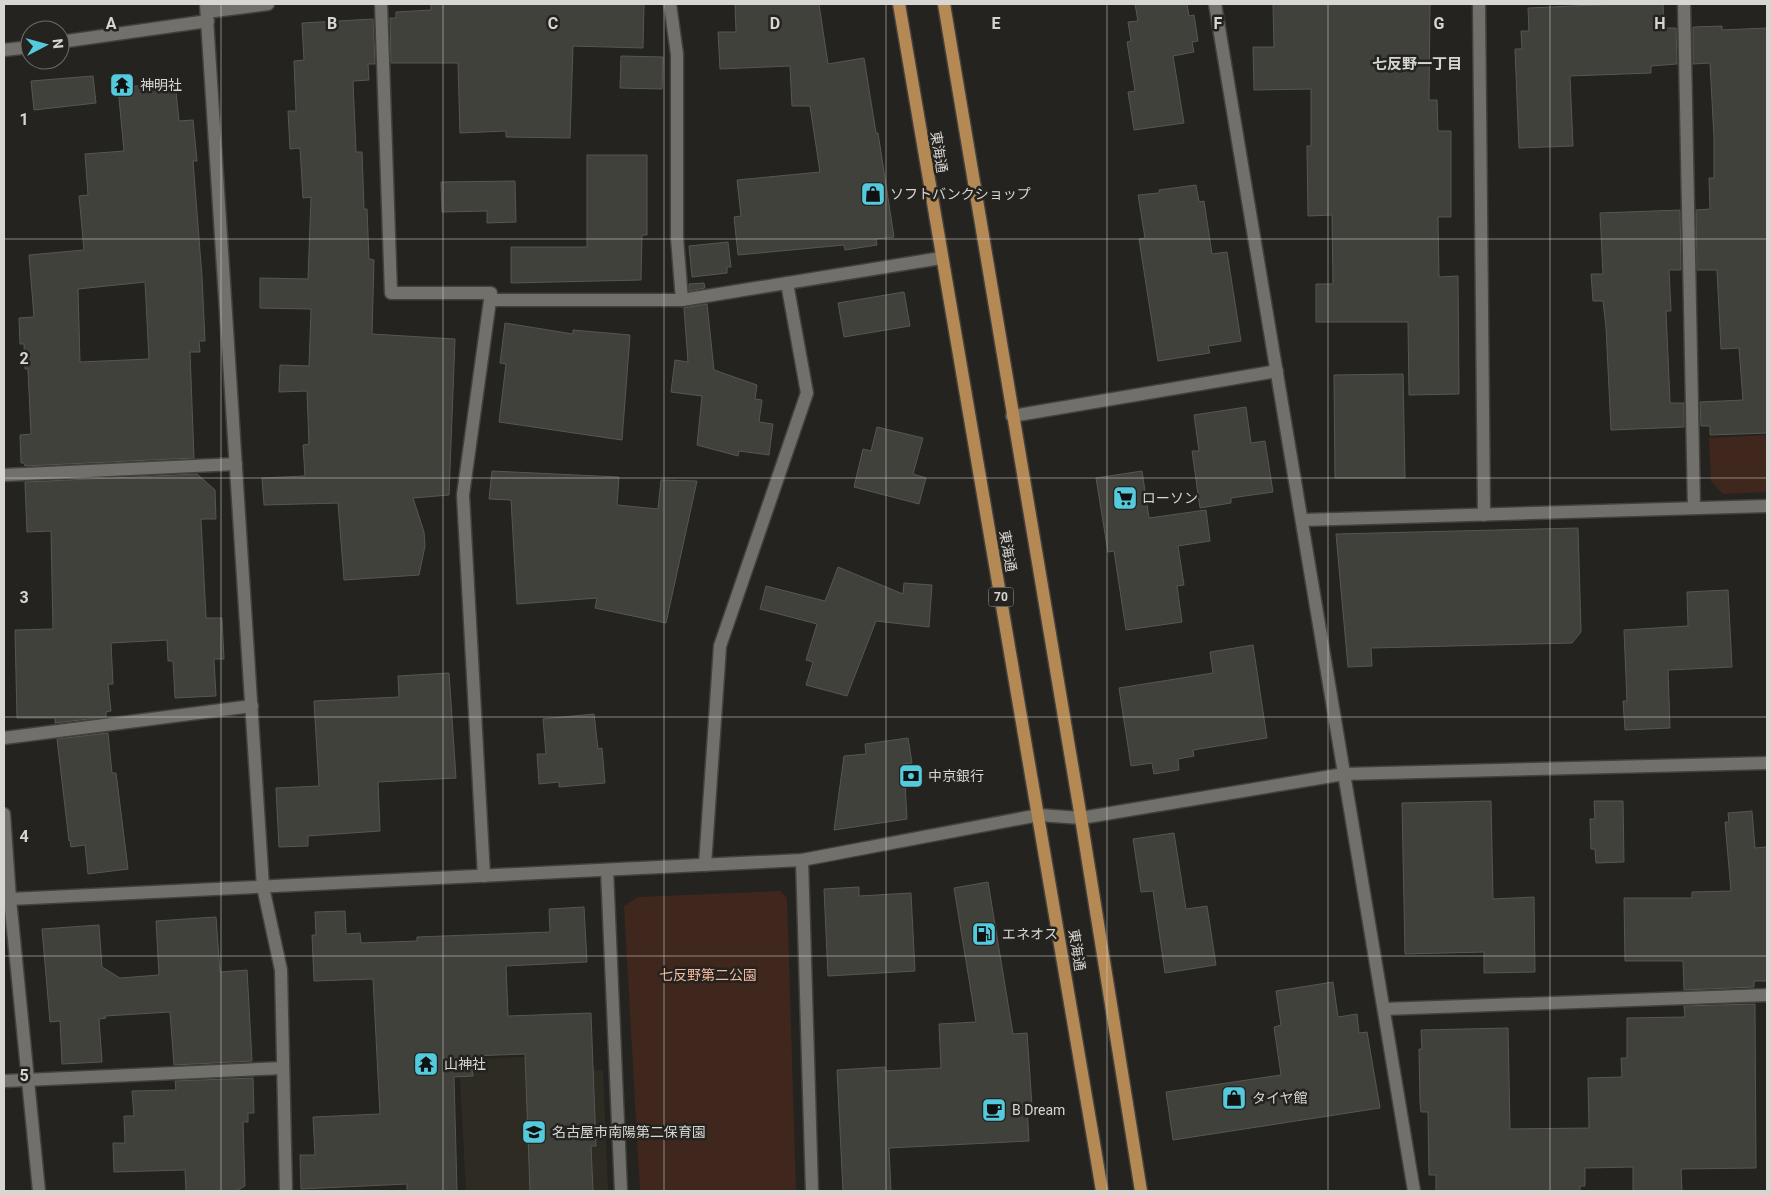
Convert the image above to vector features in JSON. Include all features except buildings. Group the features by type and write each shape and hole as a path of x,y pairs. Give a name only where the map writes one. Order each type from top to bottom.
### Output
{"main road":[{"name":"東海通","path":"899,4 1102,1191"},
{"name":"東海通","path":"944,4 1081,818 1141,1191"}],"street":[{"path":"70,40 207,12 268,4"},
{"path":"381,4 391,293 491,294 463,495 484,876"},
{"path":"670,4 677,54 677,238 682,300"},
{"path":"1215,4 1414,1191"},
{"path":"1479,4 1484,515"},
{"path":"1684,4 1694,508"},
{"path":"207,12 264,887 281,970 286,1191"},
{"path":"4,50 20,48"},
{"path":"490,300 682,300 941,258"},
{"path":"705,865 720,646 807,393 787,283"},
{"path":"1012,416 1277,372"},
{"path":"4,476 236,464"},
{"path":"1302,520 1767,506"},
{"path":"4,738 252,706"},
{"path":"10,900 802,860 1039,815 1081,818 1344,774 1767,762"},
{"path":"4,814 10,900 8,916 28,1080 39,1191"},
{"path":"802,860 812,1191"},
{"path":"607,870 621,1191"},
{"path":"1384,1008 1767,995"},
{"path":"4,1081 284,1068"}],"shaded area":[{"name":"名古屋市南陽第二保育園","path":"540,1056 542,1073 603,1070 608,1191 466,1191 459,1060"}],"green space":[{"path":"1767,435 1767,492 1723,494 1711,481 1709,438"},
{"name":"七反野第二公園","path":"780,891 787,898 796,1191 640,1191 624,906 638,897"}],"place":[{"name":"神明社","path":"122,85"},
{"name":"ソフトバンクショップ","path":"873,194"},
{"name":"ローソン","path":"1125,498"},
{"name":"中京銀行","path":"911,776"},
{"name":"エネオス","path":"984,934"},
{"name":"山神社","path":"426,1064"},
{"name":"タイヤ館","path":"1234,1098"},
{"name":"B Dream","path":"994,1110"},
{"name":"名古屋市南陽第二保育園","path":"534,1132"}],"district":[{"name":"七反野一丁目","path":"1417,64"}]}
